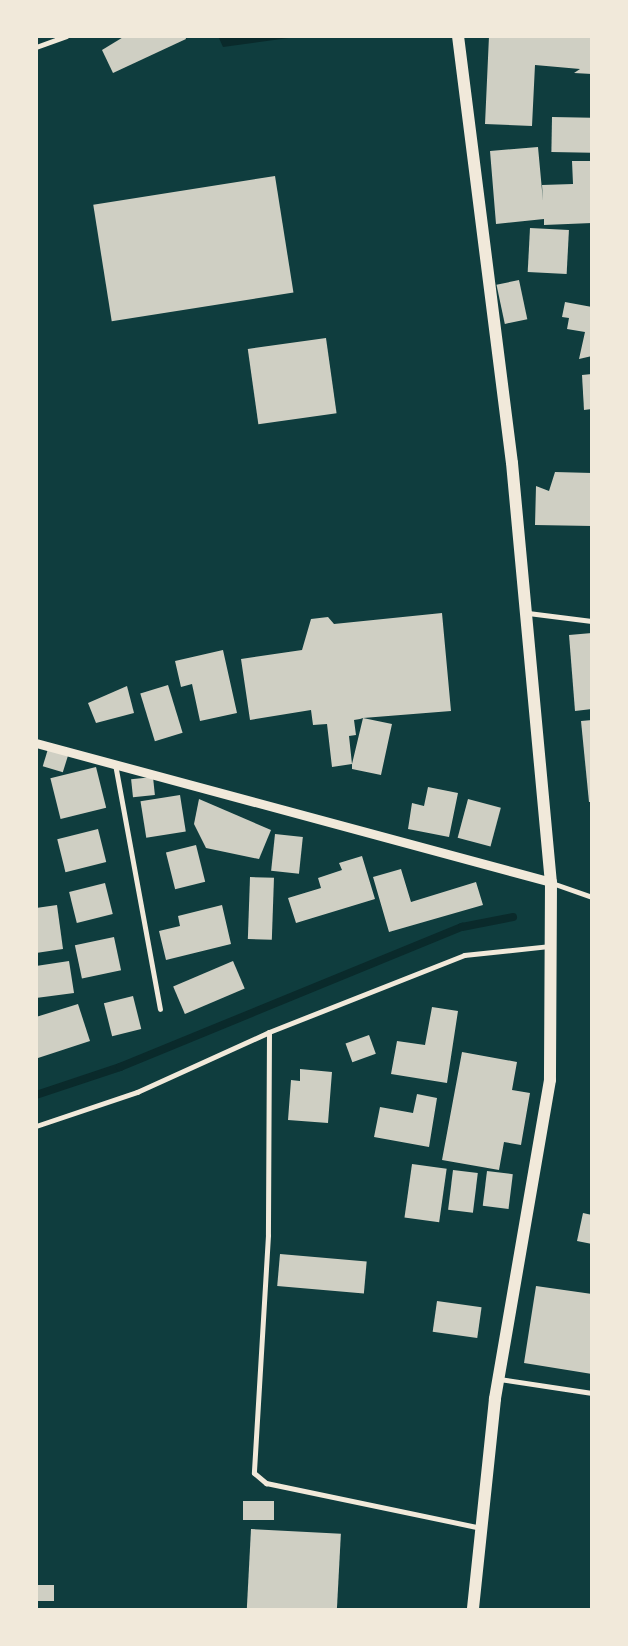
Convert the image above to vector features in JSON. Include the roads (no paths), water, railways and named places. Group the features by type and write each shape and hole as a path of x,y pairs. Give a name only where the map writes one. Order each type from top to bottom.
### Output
{"main road":[{"path":"458,36 512,463 551,882 552,946 550,1080 498,1379 472,1610"}],"street":[{"path":"36,47 66,36"},
{"path":"526,613 592,621"},
{"path":"36,743 551,882 592,897"},
{"path":"114,764 160,1009"},
{"path":"36,1126 137,1092 270,1032 464,955 552,946"},
{"path":"270,1032 268,1236 254,1473 266,1483 482,1528"},
{"path":"498,1379 592,1393"}],"water":[{"path":"218,36 303,36 223,47"}],"waterway":[{"path":"36,1095 120,1067 462,927 513,917"}]}
